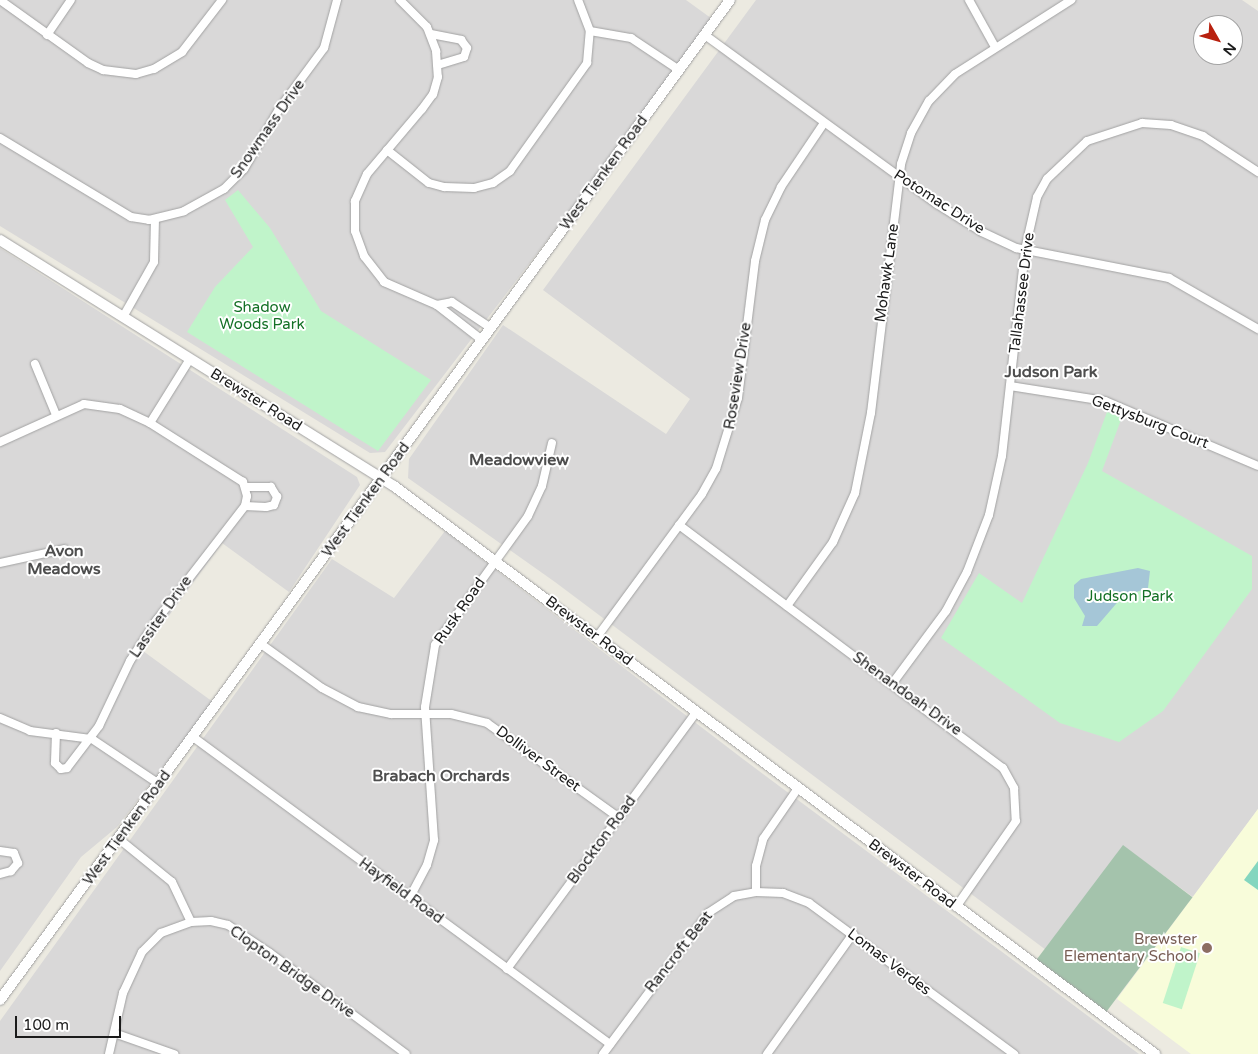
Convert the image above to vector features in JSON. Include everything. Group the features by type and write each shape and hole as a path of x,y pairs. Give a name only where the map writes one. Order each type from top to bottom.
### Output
{"street":[{"path":"0,0 48,35 103,70 136,74 154,69 182,52 222,0"},
{"path":"48,35 70,0"},
{"name":"Snowmass Drive","path":"0,138 107,206 131,218 155,219 184,211 236,179 279,108 320,55 330,32 337,0"},
{"path":"400,0 416,12 431,34 437,65 433,94 367,174 355,201 357,244 384,282 437,305 482,340"},
{"path":"387,150 429,183 461,190 493,183 510,172 581,77 588,63 590,31 578,0"},
{"name":"West Tienken Road","path":"0,1000 730,0"},
{"path":"969,0 995,47"},
{"name":"Mohawk Lane","path":"787,606 833,542 855,493 871,413 907,145 929,101 955,74 1071,0"},
{"path":"590,31 631,38 679,70"},
{"path":"431,34 461,40 467,48 464,57 437,65"},
{"name":"Potomac Drive","path":"704,35 964,222 1025,250 1169,278 1258,329"},
{"name":"Roseview Drive","path":"597,637 702,494 727,442 738,398 755,261 765,220 781,187 824,123"},
{"name":"Tallahassee Drive","path":"892,684 946,611 971,564 997,486 1025,250 1037,197 1047,179 1072,151 1100,133 1142,123 1171,125 1216,143 1258,172"},
{"path":"123,317 154,262 155,219"},
{"name":"Brewster Road","path":"0,240 381,478 697,711 956,908 1155,1054"},
{"path":"437,305 452,302 491,328"},
{"path":"150,423 190,359"},
{"path":"35,364 56,415"},
{"name":"Gettysburg Court","path":"1010,386 1105,401 1258,466"},
{"path":"0,442 56,415 96,404 120,408 150,423 246,487 270,487 277,497 274,505 266,507 245,506 246,487"},
{"name":"Rusk Road","path":"410,897 427,865 434,840 426,713 427,677 435,645 536,501 552,443"},
{"name":"Lassiter Drive","path":"56,733 55,763 61,769 67,768 92,739 130,660 216,539 245,506"},
{"name":"Shenandoah Drive","path":"679,525 997,761 1014,788 1016,822 956,908"},
{"path":"0,563 65,549"},
{"name":"Dolliver Street","path":"261,644 342,700 391,714 426,713 487,723 619,818"},
{"name":"Blockton Road","path":"507,969 697,711"},
{"path":"0,718 23,729 92,739 159,784"},
{"name":"Hayfield Road","path":"193,737 610,1044"},
{"path":"756,892 756,866 763,839 798,788"},
{"path":"109,1054 130,973 142,952 161,933 190,922 172,882 118,839"},
{"path":"0,851 14,853 18,863 11,871 0,874"},
{"name":"Lomas Verdes","path":"756,892 795,896 853,934 1014,1054"},
{"name":"Rancroft Beat","path":"603,1054 708,913 734,896 756,892"},
{"name":"Clopton Bridge Drive","path":"190,922 211,921 247,937 406,1054"},
{"path":"771,1053 853,934"},
{"path":"114,1033 174,1054"}],"shaded area":[{"path":"0,0 686,0 715,21 385,452 370,453 0,226"},
{"name":"Judson Park","path":"756,0 1242,0 1258,11 1258,809 1193,897 1123,846 1046,950 555,582 408,478 409,459 503,325 666,434 690,399 543,290"},
{"name":"Avon Meadows","path":"0,248 357,477 360,485 289,592 222,543 143,651 213,702 117,827 81,857 0,971"},
{"path":"445,531 743,759 1139,1054 0,1054 0,1021 332,559 394,598"},
{"name":"Brewster Elementary School","path":"1258,809 1258,1054 1191,1054 1117,999"},
{"path":"1123,845 1192,897 1105,1013 1036,961"}],"green space":[{"name":"Shadow Woods Park","path":"238,190 270,228 321,311 431,380 378,451 187,332 215,287 253,247 225,200"},
{"name":"Judson Park","path":"1107,412 1122,417 1102,471 1252,556 1252,589 1163,711 1119,742 1060,723 941,638 979,573 1022,603 1088,463"},
{"path":"1258,861 1258,890 1244,880"},
{"path":"1181,947 1200,953 1182,1009 1163,1003"}],"water":[{"path":"1138,568 1150,571 1148,588 1122,597 1097,626 1082,626 1085,616 1074,598 1074,585 1081,579"}],"place":[{"name":"Brewster Elementary School","path":"1207,948"}],"district":[{"name":"Judson Park","path":"1051,372"},
{"name":"Meadowview","path":"519,460"},
{"name":"Avon Meadows","path":"64,560"},
{"name":"Brabach Orchards","path":"441,776"}]}
